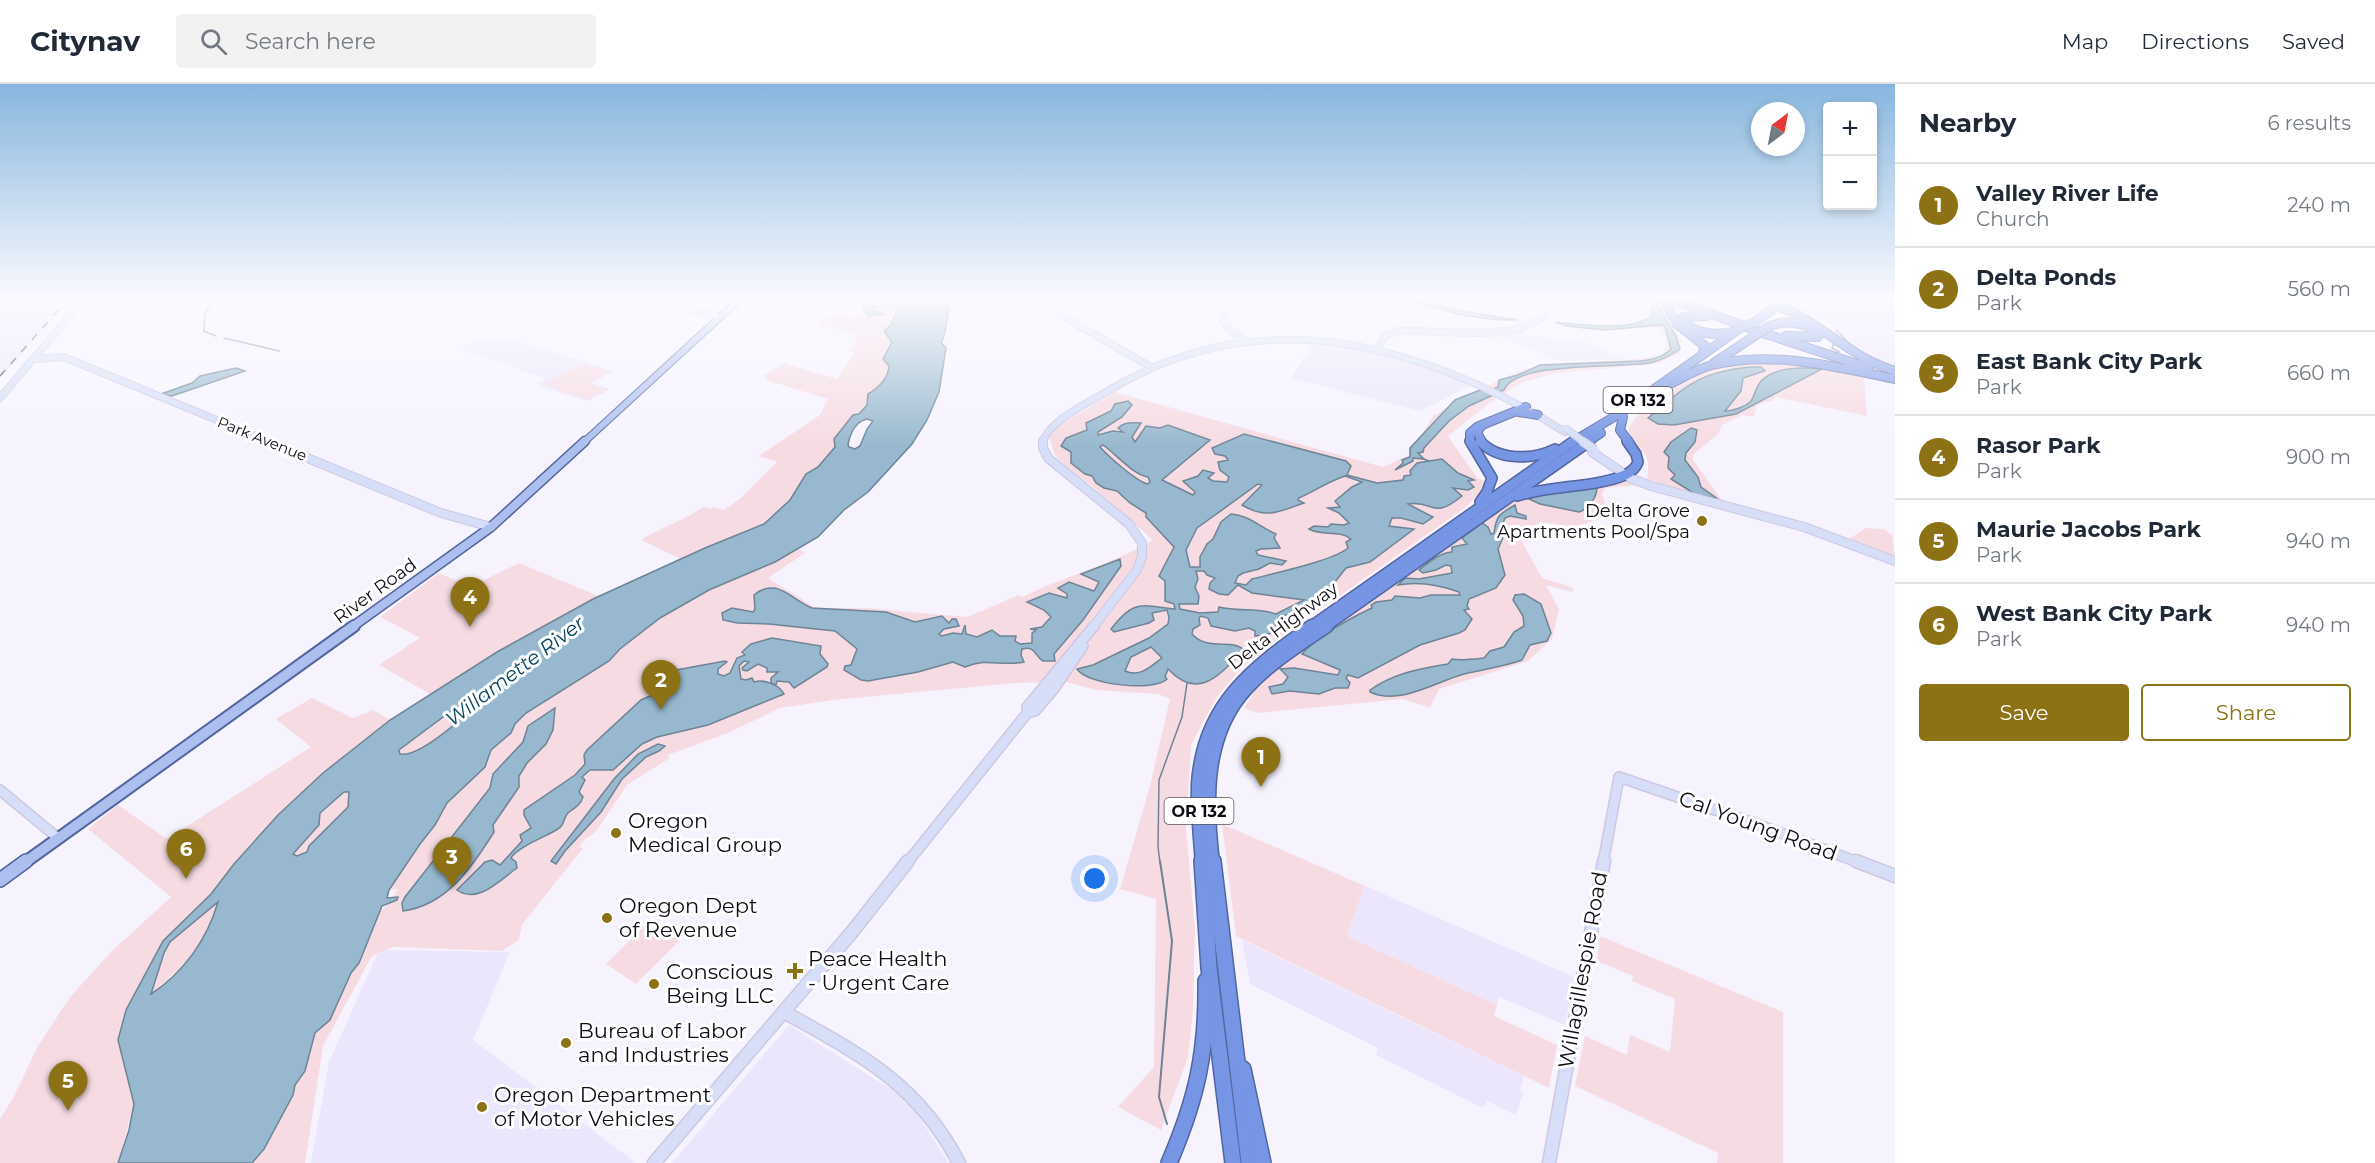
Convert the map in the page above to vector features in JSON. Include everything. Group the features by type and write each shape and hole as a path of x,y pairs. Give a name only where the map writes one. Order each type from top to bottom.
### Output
{"highway":[{"path":"1702,355 1705,347"},
{"name":"Delta Highway","path":"1233,1163 1202,896 1199,773 1211,731 1227,698 1266,658 1572,442 1620,414 1716,347"},
{"name":"Delta Highway","path":"1249,1163 1211,848 1209,776 1216,742 1231,708 1257,677 1275,662 1623,417 1716,347"},
{"path":"1658,390 1708,367 1737,347"},
{"path":"1809,347 1895,375"},
{"path":"1847,347 1895,375"},
{"path":"1708,367 1746,361 1817,365 1895,375"},
{"path":"1468,516 1493,483 1489,468 1469,441 1471,432 1526,406"},
{"path":"1513,412 1538,415"},
{"path":"1506,500 1540,489 1627,474 1637,465 1638,459 1620,430 1623,417"},
{"path":"1482,425 1477,432 1478,439 1489,448 1507,454 1523,457 1540,455 1572,442"},
{"path":"1169,1163 1196,1096 1205,1054 1206,989 1202,896"},
{"path":"1230,1015 1263,1163"}],"main road":[{"path":"0,399 44,347"},
{"name":"River Road","path":"0,880 490,527 686,347"},
{"path":"1117,347 1151,367"},
{"path":"654,1163 716,1088 852,933 1029,712 1035,711 1053,690 1090,633 1136,570 1142,556 1142,545 1136,532 1121,516 1048,458 1043,450 1042,441 1045,434 1058,423 1151,367 1197,351 1217,347"},
{"path":"1357,347 1422,362 1486,386 1526,406 1565,430"},
{"name":"Park Avenue","path":"34,359 64,358 441,513 490,527"},
{"path":"1526,406 1534,408 1627,474"},
{"path":"1681,495 1804,527 1895,561"},
{"name":"Cal Young Road","path":"1619,777 1765,827 1895,876"},
{"name":"Willagillespie Road","path":"1549,1163 1619,777"},
{"path":"0,790 58,838"},
{"path":"784,1012 877,1067 912,1094 935,1119 959,1163"}],"street":[{"path":"1627,474 1651,486 1681,495"}],"shaded area":[{"path":"0,347 28,347 0,379"},
{"path":"538,347 614,371 592,383 610,389 588,401 537,386 545,378 460,349"},
{"path":"852,347 890,347 887,353 888,376 868,394 864,408 853,415 835,447 818,467 806,474 790,500 764,524 681,559 641,540 703,507 724,510 741,498 777,462 759,456 820,415 828,399 766,380 763,376 784,363 837,379 854,353 848,351"},
{"path":"1311,347 1347,347 1388,355 1476,383 1420,411 1291,378"},
{"path":"1527,347 1597,347 1628,360 1560,361"},
{"path":"1665,347 1681,347 1680,353 1660,363 1552,374 1521,383 1488,404 1448,436 1477,478 1489,483 1466,507 1258,653 1216,698 1191,745 1186,829 1195,930 1193,1011 1188,1057 1161,1130 1118,1107 1154,1067 1156,899 1120,889 1150,786 1170,699 1158,694 1096,690 1066,682 1015,683 833,700 780,708 728,733 668,755 670,758 627,785 595,833 586,838 579,847 583,848 560,877 556,877 559,878 522,925 519,940 502,951 393,947 372,956 323,1046 305,1163 252,1163 264,1149 293,1095 295,1085 305,1071 316,1033 330,1020 351,973 359,962 379,912 387,906 398,889 389,890 435,825 447,803 488,763 491,750 511,733 515,724 526,713 598,668 660,618 709,590 800,549 805,553 768,578 816,608 866,608 967,617 1019,595 1022,597 1137,549 1153,540 1092,486 1065,466 1055,455 1049,437 1058,426 1115,392 1383,467 1409,455 1433,416 1475,392 1521,370 1559,363 1628,360 1663,355"},
{"path":"1895,347 1895,368 1853,348"},
{"path":"1757,363 1826,368 1864,377 1867,416 1775,397 1774,400 1757,405 1754,417 1742,415 1722,425 1719,433 1694,454 1693,460 1724,503 1673,489 1647,478 1647,458 1629,433 1639,415 1679,386 1706,372 1726,366","holes":["1760,367 1761,372 1743,378 1738,397 1724,410 1735,410 1745,406 1764,378 1775,372 1794,368 1821,369 1736,414 1692,421 1720,370"]},
{"path":"584,364 610,372 590,383 608,390 588,400 546,385 556,377 555,374 561,375"},
{"path":"1627,480 1637,485 1605,488 1602,495 1608,511 1605,511 1603,517 1576,527 1540,522 1520,538 1542,578 1573,588 1572,592 1546,585 1559,609 1552,639 1528,661 1439,689 1430,708 1403,699 1258,713 1244,708 1259,685 1279,665 1481,522 1511,504 1542,491"},
{"path":"1866,528 1884,529 1892,535 1895,558 1849,539"},
{"path":"519,563 598,596 489,656 430,694 379,665 420,638 380,617 439,573 470,587"},
{"path":"494,685 464,716 435,739 409,753 399,754 399,751 454,709"},
{"path":"312,698 353,718 373,710 390,720 348,752 278,815 234,864 211,894 163,941 140,984 118,1039 134,1104 118,1163 0,1163 0,1119 13,1098 38,1046 70,997 113,950 171,897 88,829 118,805 167,839 311,747 276,719"},
{"path":"344,792 349,792 348,807 309,846 307,852 297,856 293,854 318,822 320,813"},
{"path":"1222,824 1365,886 1346,936 1497,1005 1494,1016 1557,1045 1549,1088 1236,936"},
{"path":"1365,886 1574,977 1565,1025 1499,997 1497,1005 1346,936"},
{"path":"218,901 207,934 187,962 150,995 170,942"},
{"path":"645,925 662,935 666,932 680,940 636,984 606,964"},
{"path":"1600,936 1783,1012 1783,1163 1717,1163 1718,1153 1575,1086 1585,1036 1627,1055 1630,1035 1670,1052 1675,999 1632,981 1633,976 1597,961"},
{"path":"1242,940 1524,1076 1520,1091 1523,1092 1516,1115 1487,1101 1483,1108 1376,1055 1378,1048 1250,984"},
{"path":"379,950 510,952 473,1040 636,1163 311,1163 329,1062"},
{"path":"789,1025 892,1090 915,1111 949,1163 672,1163"}],"water":[{"name":"Willamette River","path":"889,347 946,348 939,392 927,420 912,444 868,492 844,510 818,537 775,562 709,590 660,618 620,649 609,661 526,713 515,724 511,733 491,750 485,767 447,803 435,825 389,890 387,898 398,897 397,900 382,906 359,963 351,973 330,1020 315,1033 305,1071 295,1085 293,1095 264,1149 252,1163 118,1163 129,1130 134,1104 118,1040 126,1010 163,941 211,894 234,864 278,815 323,773 390,720 497,652 593,599 764,524 790,500 806,474 818,467 835,447 834,439 853,415 859,414 867,405 868,394 880,385 887,375 889,366 883,359","holes":["867,419 873,421 860,446 855,449 849,447 852,432 857,425","493,686 450,729 421,748 400,754 399,750 454,709","344,792 349,792 348,807 309,846 307,852 297,856 293,854 319,825 320,813","218,902 207,929 192,954 163,986 151,994 164,953 170,942"]},
{"path":"1671,349 1680,349 1666,358 1650,363 1547,370 1527,374 1512,381 1504,390 1469,406 1449,421 1424,448 1423,452 1418,453 1424,459 1413,458 1413,461 1395,470 1403,463 1402,460 1410,457 1410,448 1455,400 1480,390 1490,391 1498,387 1499,380 1518,375 1540,365 1643,361 1664,355"},
{"path":"1761,367 1765,371 1743,378 1741,391 1725,411 1739,408 1751,401 1758,385 1768,375 1799,368 1822,369 1736,414 1674,425 1658,424 1648,418 1694,382 1718,373"},
{"path":"236,368 245,371 172,396 161,394 192,383 200,376"},
{"path":"1128,401 1132,405 1122,417 1098,432 1098,435 1113,431 1123,432 1118,428 1123,424 1141,423 1132,437 1135,442 1146,426 1160,428 1168,425 1210,440 1162,480 1193,495 1195,492 1183,481 1198,476 1203,470 1214,473 1208,478 1213,481 1227,482 1229,477 1220,470 1218,462 1228,460 1225,456 1215,454 1212,448 1244,434 1346,461 1351,466 1347,475 1377,483 1403,480 1404,476 1411,475 1410,471 1417,463 1442,459 1458,473 1474,480 1468,481 1474,487 1468,490 1453,488 1462,496 1444,507 1434,508 1408,504 1433,517 1423,524 1392,518 1389,526 1414,529 1370,562 1346,568 1335,582 1295,614 1280,616 1284,620 1274,627 1273,633 1255,636 1255,631 1249,628 1235,631 1211,626 1208,618 1201,616 1200,625 1193,629 1192,634 1198,639 1213,644 1233,645 1244,650 1209,681 1199,684 1190,683 1179,679 1168,669 1165,677 1167,679 1160,683 1135,686 1106,683 1083,675 1077,669 1093,665 1149,638 1168,624 1169,617 1167,610 1152,613 1154,620 1149,623 1114,632 1111,629 1119,619 1126,612 1139,606 1175,609 1174,604 1165,601 1165,581 1159,576 1174,547 1146,517 1146,513 1117,491 1104,488 1096,483 1092,476 1085,474 1071,463 1071,452 1061,446 1066,438 1087,430 1086,423 1111,411 1115,404","holes":["1103,445 1130,468 1148,477 1150,482 1147,484 1136,478 1100,447","1345,476 1362,482 1335,501 1340,507 1328,508 1339,513 1349,523 1331,524 1328,527 1314,526 1309,529 1320,533 1341,534 1351,539 1346,542 1348,548 1340,553 1303,566 1252,579 1246,585 1235,583 1238,576 1243,573 1259,569 1270,563 1282,565 1286,561 1258,555 1256,551 1280,548 1274,538 1276,534 1249,519 1231,514 1221,522 1213,539 1207,544 1200,557 1200,567 1190,567 1186,550 1197,528 1258,484 1262,485 1242,505 1251,510 1273,513 1304,503 1298,500 1299,498","1196,571 1204,571 1215,578 1210,583 1209,589 1219,594 1228,595 1238,585 1252,593 1304,600 1276,614 1219,607 1218,612 1200,613 1180,609 1179,604 1198,604 1199,596 1195,587 1198,579","1151,647 1162,658 1145,670 1130,673 1125,671 1131,657"]},
{"path":"1691,428 1697,430 1695,442 1686,453 1685,460 1698,477 1701,487 1718,499 1695,494 1671,479 1675,475 1668,468 1669,457 1664,452 1671,442"},
{"path":"1597,487 1592,502 1579,512 1540,504 1529,499 1542,493"},
{"path":"1515,505 1517,513 1526,516 1526,519 1510,516 1505,518 1503,523 1505,533 1498,549 1505,575 1496,588 1469,599 1467,606 1469,609 1464,610 1472,619 1465,630 1420,645 1358,678 1348,675 1346,678 1350,683 1348,688 1335,688 1319,694 1290,691 1272,694 1269,687 1283,684 1288,677 1280,669 1294,668 1338,675 1340,670 1302,654 1344,622 1372,608 1371,605 1376,602 1392,600 1395,596 1420,598 1431,595 1460,595 1459,592 1429,584 1398,585 1405,578 1419,579 1452,573 1451,566 1446,565 1423,573 1419,570 1438,556 1452,552 1452,547 1467,544 1462,538 1482,523 1488,527 1491,534 1494,533 1499,516"},
{"path":"1120,559 1121,566 1083,620 1054,654 1055,661 1043,661 1030,648 1027,648 1022,649 1021,655 1024,662 988,662 965,667 953,662 918,672 868,681 861,680 844,670 845,666 851,665 857,649 835,631 723,620 722,613 732,608 753,612 755,609 754,595 770,588 784,591 812,608 886,612 915,622 942,616 949,623 952,619 956,619 959,626 944,629 939,634 942,636 953,633 962,634 965,625 966,634 977,637 992,630 1000,636 1016,636 1015,641 1020,644 1032,643 1032,633 1036,630 1030,629 1042,627 1051,617 1044,610 1027,602 1049,593 1067,598 1067,594 1058,588 1069,582 1094,591 1099,582 1081,574"},
{"path":"1524,594 1541,604 1551,633 1547,641 1530,645 1522,660 1464,674 1405,695 1381,696 1370,692 1379,684 1398,676 1448,664 1452,659 1484,658 1490,651 1504,647 1514,632 1524,626 1523,616 1513,600 1515,595"},
{"path":"772,638 821,646 820,654 828,664 827,667 794,688 789,682 777,681 776,685 771,683 784,694 708,725 657,737 642,744 613,770 590,770 582,777 585,780 579,792 583,797 580,803 568,813 560,827 514,854 511,858 516,862 517,868 481,893 465,894 457,890 485,862 492,860 500,865 522,841 520,835 531,828 524,815 524,810 575,775 585,764 584,755 587,750 641,700 657,693 661,685 676,670 725,661 727,662 718,669 718,674 724,676 730,673 737,658 745,655 742,652 751,644","holes":["744,661 749,662 742,668 743,670 747,671 758,664 767,668 767,672 778,672 771,678 771,683 754,682 752,678 741,679 739,666"]},
{"path":"555,708 553,730 546,744 527,763 519,776 519,787 493,825 494,832 477,858 445,893 419,907 403,911 402,903 405,897 490,788 493,774 523,742 528,726"},
{"path":"658,744 665,746 646,757 622,779 601,812 556,864 551,861 614,779 638,754"}],"waterway":[{"path":"264,347 279,351"},
{"path":"1832,347 1839,352 1833,353"},
{"path":"1421,458 1429,461"},
{"path":"1160,863 1158,847 1159,780 1182,717 1187,683"},
{"path":"1160,861 1172,941 1159,1097 1167,1124"}],"railway":[{"path":"0,376 25,347"}],"place":[{"name":"Delta Grove Apartments Pool/Spa","path":"1702,521"},
{"name":"Rasor Park","path":"470,627"},
{"name":"Delta Ponds","path":"661,710"},
{"name":"Valley River Life","path":"1261,787"},
{"name":"Oregon Medical Group","path":"616,833"},
{"name":"West Bank City Park","path":"186,879"},
{"name":"East Bank City Park","path":"452,887"},
{"name":"Oregon Dept of Revenue","path":"607,918"},
{"name":"Peace Health - Urgent Care","path":"795,971"},
{"name":"Conscious Being LLC","path":"654,984"},
{"name":"Bureau of Labor and Industries","path":"566,1043"},
{"name":"Oregon Department of Motor Vehicles","path":"482,1107"},
{"name":"Maurie Jacobs Park","path":"68,1111"}]}
